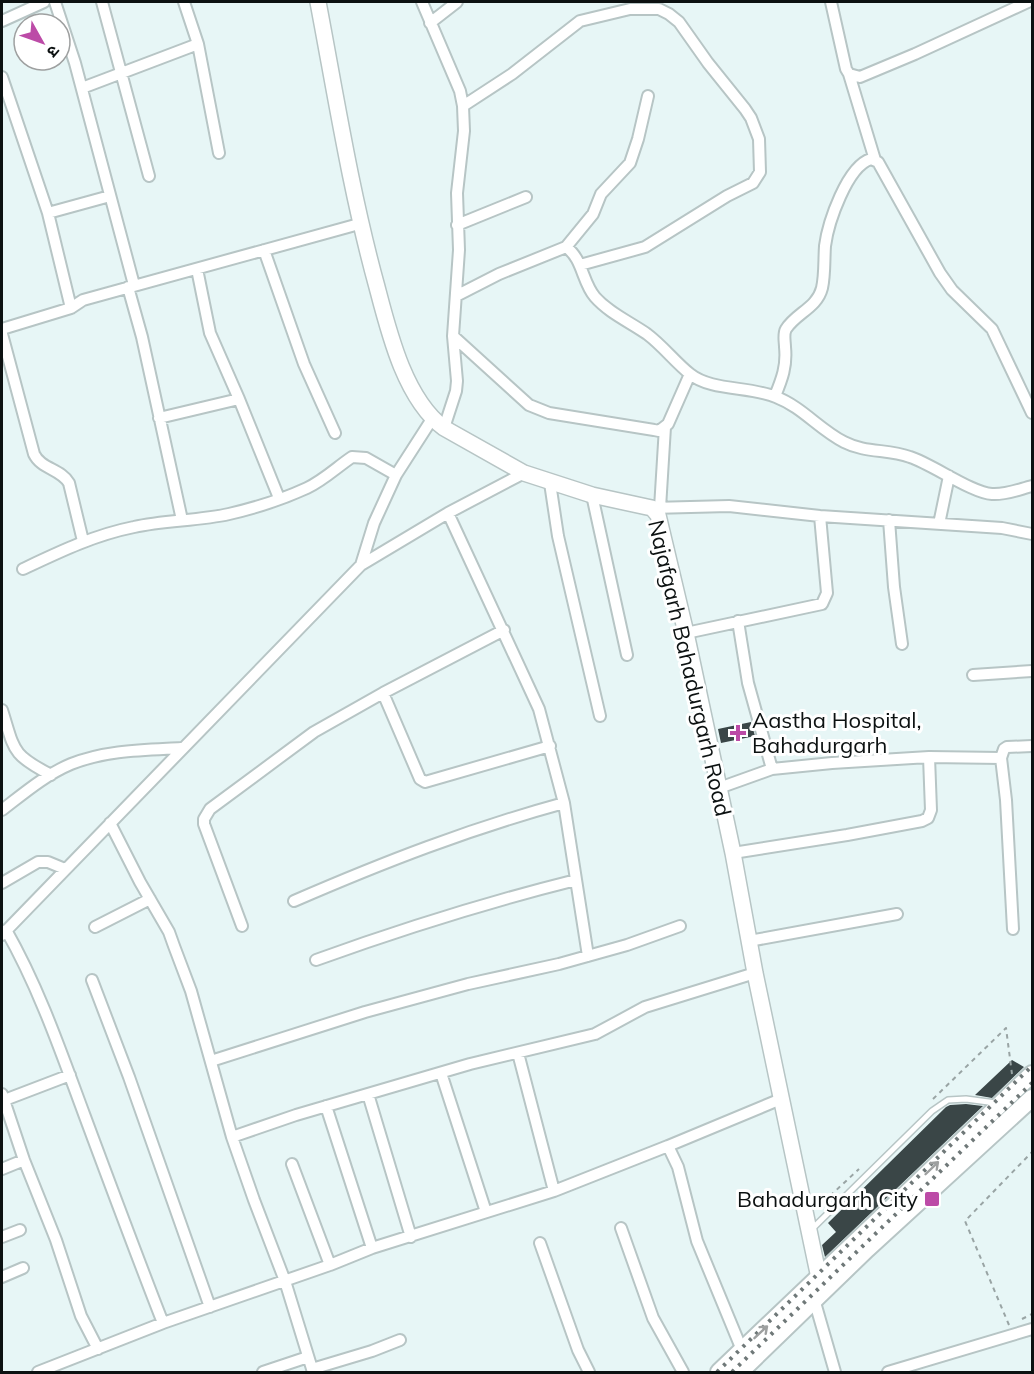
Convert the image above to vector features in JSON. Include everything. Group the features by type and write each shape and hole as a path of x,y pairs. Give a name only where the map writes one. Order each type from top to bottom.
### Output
{"main road":[{"path":"719,1372 1032,1074"},
{"path":"740,1372 814,1299 1032,1098"}],"street":[{"path":"2,21 44,2"},
{"path":"55,2 82,88 110,196 182,520"},
{"path":"102,2 149,176"},
{"path":"184,2 198,44 219,153"},
{"name":"Najafgarh Bahadurgarh Road","path":"318,2 359,224 393,347 411,386 438,424 524,473 592,495 656,508 686,633 733,853 755,973 819,1278"},
{"path":"361,565 374,523 396,475 438,424 456,391 453,336 459,250 458,185 464,131 463,106 460,91 422,2"},
{"path":"430,23 457,2"},
{"path":"831,2 846,69 875,160 940,273 952,290 992,329 1032,413"},
{"path":"849,74 860,78 1028,2"},
{"path":"463,106 512,74 580,21 612,7 659,9 669,14 679,22 752,118 759,139 760,172 753,183 727,196 652,244 636,251 580,265"},
{"path":"82,88 198,44"},
{"path":"2,77 48,213 71,308"},
{"path":"456,296 499,274 566,247 593,214 601,194 630,163 648,96"},
{"path":"775,396 786,369 784,335 786,329 813,304 822,289 826,244 834,209 848,182 867,160 875,160"},
{"path":"48,213 110,196"},
{"path":"457,225 526,197"},
{"path":"2,329 71,308 80,301 131,286 359,224"},
{"path":"566,247 580,265 589,290 597,300 648,335 690,374 705,383 756,390 775,396 787,401 844,443 859,449 911,457 991,494 1001,494 1032,486"},
{"path":"264,250 303,364 335,433"},
{"path":"197,269 210,333 279,498"},
{"path":"2,334 34,454 37,460 66,478 84,541"},
{"path":"453,336 529,405 539,410 659,431 665,427"},
{"path":"690,374 665,427 656,508 714,505 820,516 1002,528 1032,534"},
{"path":"159,418 239,399"},
{"path":"23,569 84,541 136,526 227,514 260,506 330,476 352,457 366,458 396,475"},
{"path":"163,1323 132,1247 70,1075 23,959 4,933 361,565 448,513 524,473"},
{"path":"939,524 949,476"},
{"path":"550,483 558,536 600,716"},
{"path":"592,495 627,655"},
{"path":"448,513 537,702 564,803 588,956"},
{"path":"686,633 822,604 827,593 820,516"},
{"path":"889,520 892,566 902,644"},
{"path":"738,621 748,682 772,769"},
{"path":"242,926 204,824 210,809 314,732 504,630"},
{"path":"973,675 1032,671"},
{"path":"383,693 420,779 425,782 550,746"},
{"path":"2,710 15,750 28,763 51,775"},
{"path":"1013,928 1006,800 1001,758 1007,747 1032,746"},
{"path":"2,810 51,775 69,765 92,757 134,750 181,748"},
{"path":"733,853 922,821 928,818 931,810 929,757"},
{"path":"719,788 772,769 832,762 929,757 1001,758"},
{"path":"294,901 413,851 497,822 564,803"},
{"path":"110,823 169,932 191,991 232,1137 285,1281 312,1371 400,1340"},
{"path":"2,883 43,861 65,869"},
{"path":"316,960 393,932 576,880"},
{"path":"95,927 150,899"},
{"path":"749,941 897,914"},
{"path":"210,1061 311,1028 418,998 588,956 680,926"},
{"path":"232,1137 327,1106 441,1073 595,1034 645,1007 755,973"},
{"path":"92,980 210,1307"},
{"path":"518,1053 554,1191"},
{"path":"441,1073 486,1212"},
{"path":"70,1075 2,1098 56,1240 81,1316 98,1349"},
{"path":"368,1094 411,1237"},
{"path":"38,1372 163,1323 330,1265 372,1248 554,1191 782,1099"},
{"path":"327,1106 372,1248"},
{"path":"668,1146 678,1167 697,1241 742,1350"},
{"path":"2,1169 24,1160"},
{"path":"292,1164 330,1265"},
{"path":"621,1228 653,1318 683,1372"},
{"path":"2,1237 20,1230"},
{"path":"540,1243 578,1350 589,1372"},
{"path":"2,1276 23,1268"},
{"path":"814,1299 835,1372"},
{"path":"888,1372 1032,1329"},
{"path":"263,1372 308,1357"}],"lane":[{"path":"809,1232 932,1111 948,1100 966,1098 1000,1104"}],"path":[{"path":"1009,1324 965,1221 1032,1152"}],"building":[{"path":"751,722 755,736 721,743 718,729"},
{"path":"1012,1060 1024,1067 992,1098 975,1095"},
{"path":"966,1104 983,1106 825,1257 822,1245 836,1232 828,1223 946,1107"}],"railway":[{"path":"717,1372 1032,1066"},
{"path":"732,1372 1032,1083"}],"place":[{"name":"Aastha Hospital, Bahadurgarh","path":"738,733"},
{"name":"Bahadurgarh City","path":"932,1199"}]}
